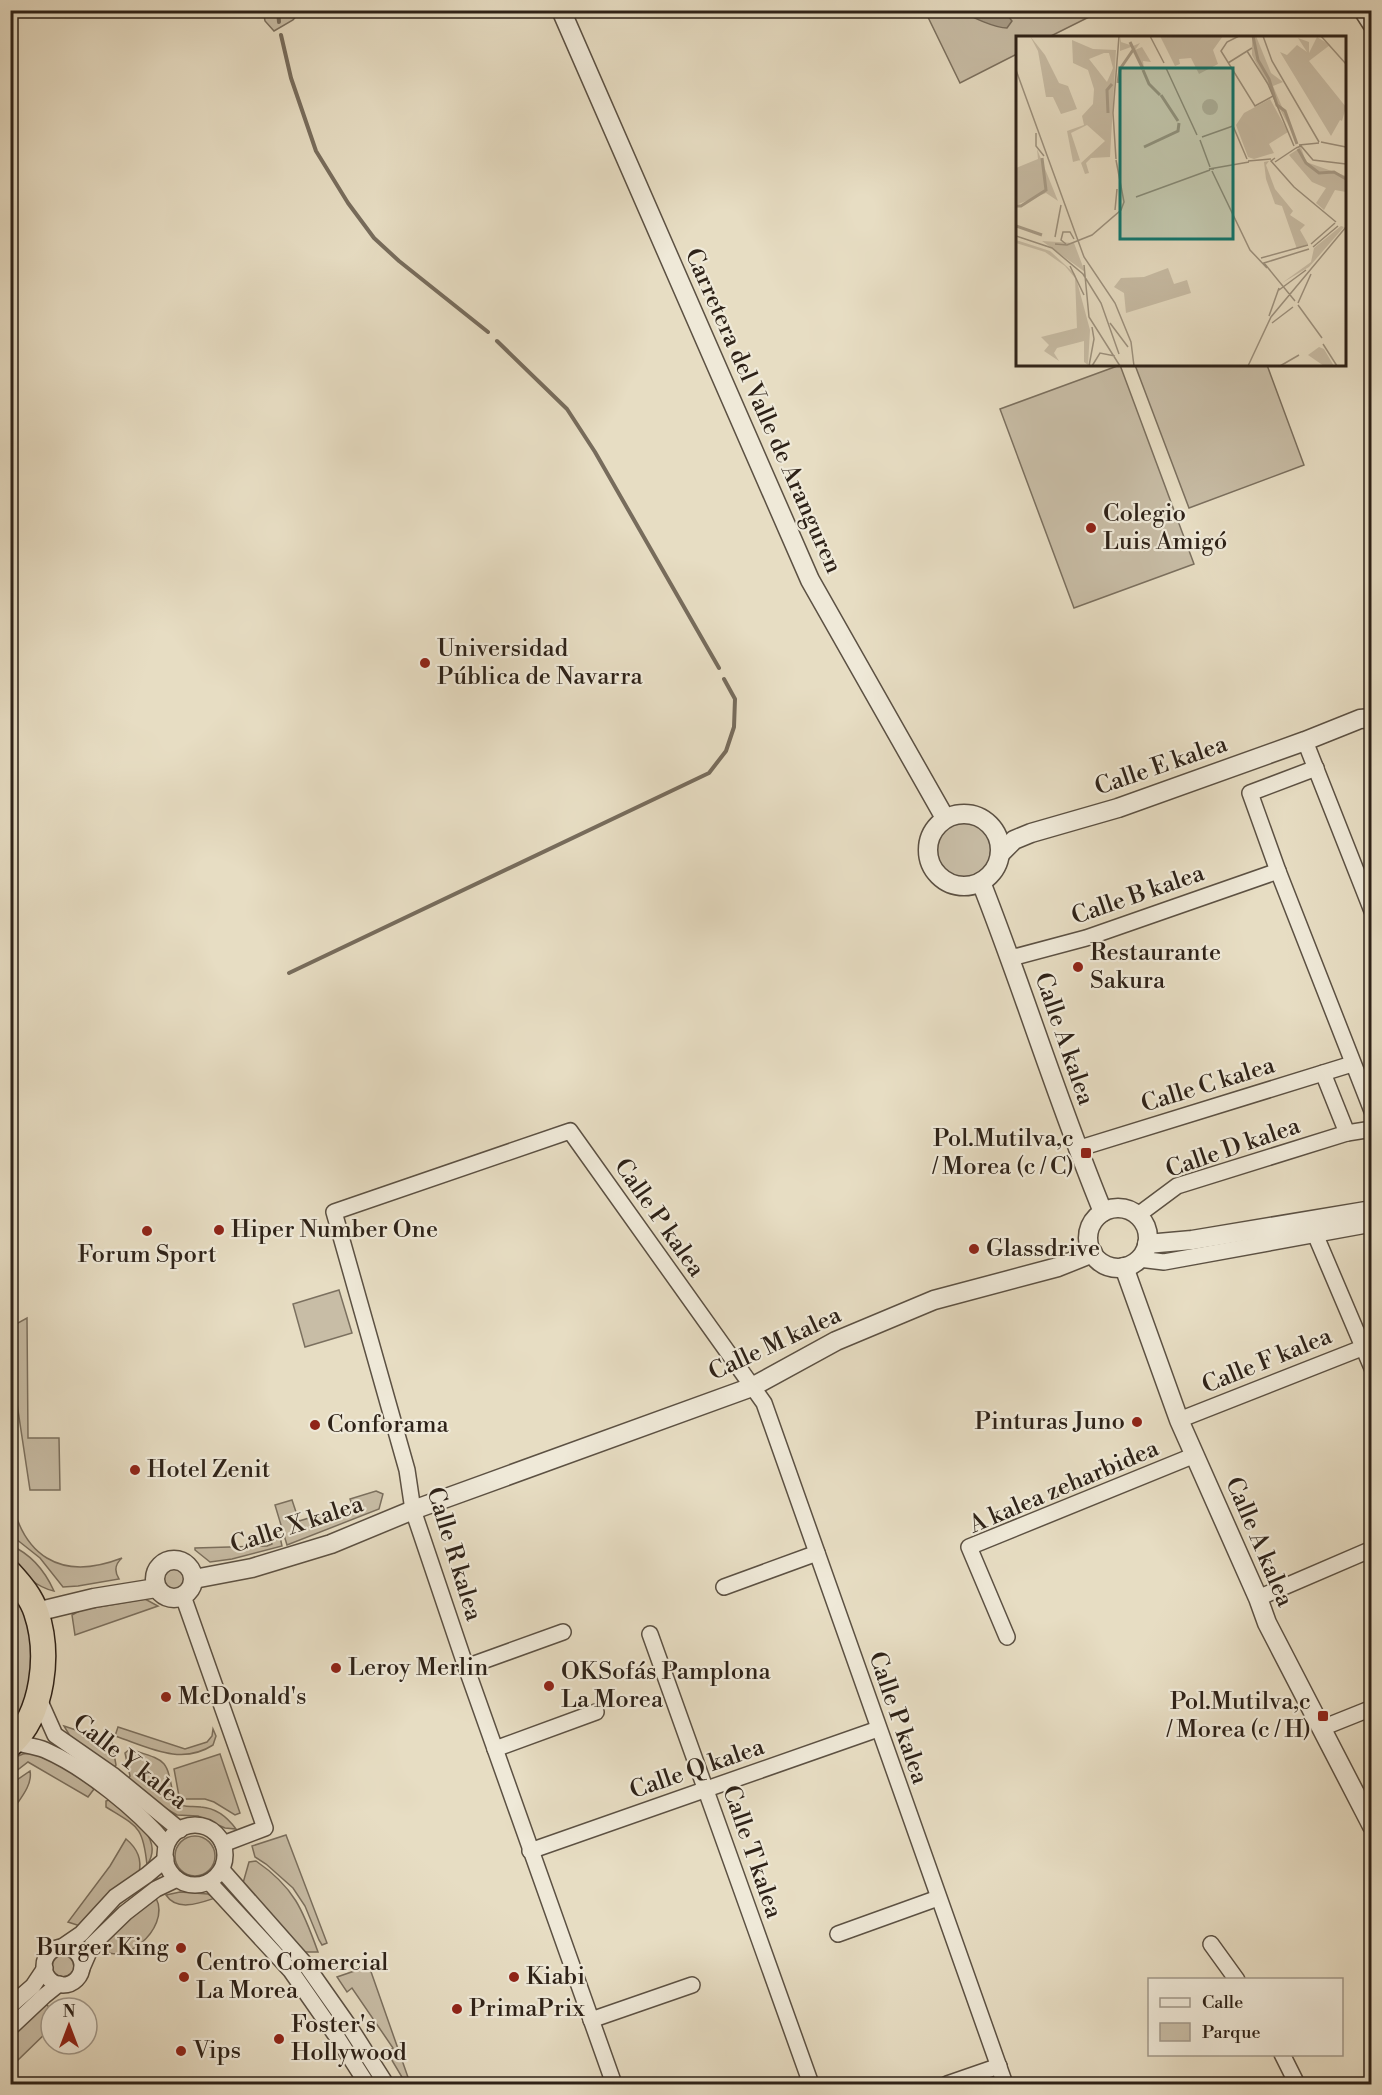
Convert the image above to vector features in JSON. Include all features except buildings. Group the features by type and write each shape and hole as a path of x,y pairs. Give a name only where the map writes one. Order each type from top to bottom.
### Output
{"highway":[{"path":"10,1573 24,1587 36,1612 42,1639 44,1665 38,1697 28,1720 12,1744"}],"street":[{"name":"Carretera del Valle de Aranguren","path":"561,10 810,580 945,818"},
{"path":"1363,10 1371,24"},
{"name":"Calle E kalea","path":"1031,832 1118,808 1360,719 1371,718"},
{"path":"1305,741 1371,911"},
{"path":"1316,768 1250,793 1371,1111"},
{"path":"962,813 979,817 992,827 999,840 1000,854 994,871 981,882 971,886 960,887 939,877 929,862 927,849 932,831 945,818 962,813"},
{"path":"992,827 1031,832"},
{"path":"1000,854 1014,840 1031,832"},
{"name":"Calle B kalea","path":"1011,958 1086,938 1278,871"},
{"name":"Calle A kalea","path":"981,882 1011,958 1077,1149 1103,1212"},
{"name":"Calle C kalea","path":"1077,1149 1353,1064"},
{"path":"1323,1073 1347,1133"},
{"name":"Calle D kalea","path":"1138,1215 1177,1186 1347,1133 1371,1129"},
{"name":"Calle P kalea","path":"334,1212 570,1131 764,1403 1005,2085"},
{"path":"1137,1257 1148,1234 1145,1224 1138,1215 1127,1209 1115,1208 1095,1218 1088,1235 1093,1253 1106,1265 1137,1257 1192,1240 1314,1227 1371,1224"},
{"path":"1314,1227 1371,1210"},
{"name":"Calle R kalea","path":"334,1212 407,1470 413,1509 530,1851 614,2085"},
{"path":"1314,1227 1367,1345 1371,1368"},
{"name":"Calle M kalea","path":"413,1509 752,1387 836,1341 934,1300 1058,1267 1093,1253"},
{"name":"Calle A kalea","path":"1137,1257 1179,1420 1267,1623 1371,1826"},
{"name":"Calle F kalea","path":"1179,1420 1367,1345"},
{"name":"A kalea zeharbidea","path":"1007,1637 969,1547 1195,1455"},
{"name":"Calle X kalea","path":"194,1580 252,1568 331,1544 413,1509"},
{"path":"1258,1598 1371,1549"},
{"path":"724,1587 817,1554"},
{"path":"172,1559 190,1567 194,1580 190,1589 183,1596 169,1598 156,1588 154,1577 162,1563 172,1559"},
{"path":"36,1612 94,1598 156,1588"},
{"path":"183,1596 265,1828 223,1844"},
{"path":"466,1667 563,1632"},
{"name":"Calle T kalea","path":"650,1634 811,2085"},
{"name":"Calle Y kalea","path":"38,1697 55,1735 114,1776 180,1830"},
{"path":"1322,1728 1371,1708"},
{"path":"495,1749 596,1712"},
{"name":"Calle Q kalea","path":"530,1851 878,1729"},
{"name":"Calle Y kalea","path":"12,1744 44,1750 88,1775 152,1827 166,1852"},
{"path":"10,2006 33,1986 45,1968 49,1953 81,1934 115,1897 147,1875 166,1852 171,1837 180,1830 190,1826 209,1829 217,1835 225,1852 222,1870 209,1882 192,1885 177,1879 168,1866 166,1852"},
{"path":"222,1870 313,1974 386,2085"},
{"path":"45,1968 51,1980 59,1984 72,1983 81,1974 92,1945 125,1913 156,1889 177,1879"},
{"path":"209,1882 291,1971 367,2085"},
{"path":"838,1934 938,1898"},
{"path":"1210,1944 1235,1978"},
{"path":"62,1947 77,1952 82,1968"},
{"path":"10,2028 59,1984"},
{"path":"591,2020 692,1985"},
{"path":"1282,2056 1297,2085"},
{"path":"947,2085 999,2066"}],"green space":[{"path":"263,10 301,11 293,20 274,31 265,21"},
{"path":"925,11 1101,11 1051,36 1016,36 1016,55 960,83"},
{"path":"1120,366 1194,564 1074,608 1000,409"},
{"path":"1135,366 1267,366 1304,465 1189,508"},
{"path":"959,822 971,822 981,826 989,834 993,850 989,866 981,874 971,878 959,878 949,874 941,866 937,856 937,844 941,834 949,826"},
{"path":"339,1290 352,1333 305,1347 293,1304"},
{"path":"27,1318 28,1438 59,1438 60,1490 30,1490 10,1357 11,1330"},
{"path":"376,1491 383,1494 379,1509 287,1545 275,1505 292,1500 299,1521 352,1505 350,1499"},
{"path":"10,1492 15,1514 23,1533 47,1558 62,1565 80,1567 100,1565 122,1558 116,1568 119,1579 63,1587 40,1558 11,1535"},
{"path":"279,1532 282,1546 232,1559 210,1562 195,1550 195,1548 267,1546 272,1544 270,1535"},
{"path":"10,1545 24,1553 36,1564 54,1591 35,1583 20,1569 11,1559"},
{"path":"174,1569 181,1572 184,1579 181,1586 174,1589 167,1586 164,1579 167,1572"},
{"path":"11,1590 25,1615 32,1662 29,1693 25,1706 11,1729"},
{"path":"145,1599 158,1606 75,1635 72,1615 81,1610"},
{"path":"64,1726 112,1742 116,1765 114,1768 70,1736"},
{"path":"118,1727 185,1749 207,1742 212,1736 213,1729 216,1736 213,1745 201,1751 177,1754 152,1749 115,1736"},
{"path":"130,1749 164,1764 174,1799 184,1806 206,1808 217,1812 236,1829 225,1828 198,1816 177,1815 158,1804 128,1779 130,1776 125,1753"},
{"path":"32,1753 65,1768 94,1789 88,1797 28,1762 11,1775 11,1759"},
{"path":"220,1754 240,1813 235,1815 214,1802 205,1799 183,1799 179,1796 174,1769"},
{"path":"30,1771 27,1788 11,1813 11,1784"},
{"path":"109,1800 134,1820 148,1836 152,1845 152,1855 147,1865 141,1835 132,1824 106,1807 106,1801"},
{"path":"286,1835 327,1943 322,1945 305,1906 293,1888 255,1857 252,1846"},
{"path":"195,1836 209,1842 215,1856 209,1870 195,1876 181,1870 175,1856 181,1842"},
{"path":"126,1839 138,1854 139,1873 80,1926 68,1922 110,1866"},
{"path":"256,1861 280,1880 296,1901 318,1952 305,1952 293,1942 243,1883 249,1862"},
{"path":"180,1892 208,1894 215,1898 196,1904 182,1905 166,1895"},
{"path":"156,1898 159,1910 157,1922 141,1943 119,1954 109,1953 101,1946 130,1918"},
{"path":"63,1954 68,1955 74,1961 74,1971 68,1977 63,1978 58,1977 52,1971 51,1966 52,1961 58,1955"},
{"path":"369,1966 410,2083 406,2084 387,2052 393,2048 352,1988 347,1992 337,1977"},
{"path":"39,2010 39,2040 18,2060 11,2061 10,2036"}],"shaded area":[{"path":"962,10 1004,11 1012,21 1007,28 1002,28 976,19"}],"waterway":[{"path":"278,10 279,22"},
{"path":"281,35 291,78 316,151 348,203 374,238 399,261 488,332"},
{"path":"497,341 567,409 595,452 719,668"},
{"path":"289,973 709,773 726,751 734,727 735,699 724,679"}],"place":[{"name":"Colegio Luis Amigó","path":"1091,528"},
{"name":"Universidad Pública de Navarra","path":"425,663"},
{"name":"Restaurante Sakura","path":"1078,967"},
{"name":"Pol.Mutilva,c / Morea (c / C)","path":"1086,1153"},
{"name":"Hiper Number One","path":"219,1230"},
{"name":"Forum Sport","path":"147,1231"},
{"name":"Glassdrive","path":"974,1249"},
{"name":"Pinturas Juno","path":"1137,1422"},
{"name":"Conforama","path":"315,1425"},
{"name":"Hotel Zenit","path":"135,1470"},
{"name":"Leroy Merlin","path":"336,1668"},
{"name":"OKSofás Pamplona La Morea","path":"549,1686"},
{"name":"McDonald's","path":"166,1697"},
{"name":"Pol.Mutilva,c / Morea (c / H)","path":"1323,1716"},
{"name":"Burger King","path":"181,1948"},
{"name":"Centro Comercial La Morea","path":"184,1977"},
{"name":"Kiabi","path":"514,1977"},
{"name":"PrimaPrix","path":"457,2009"},
{"name":"Foster's Hollywood","path":"279,2039"},
{"name":"Vips","path":"181,2051"}]}
